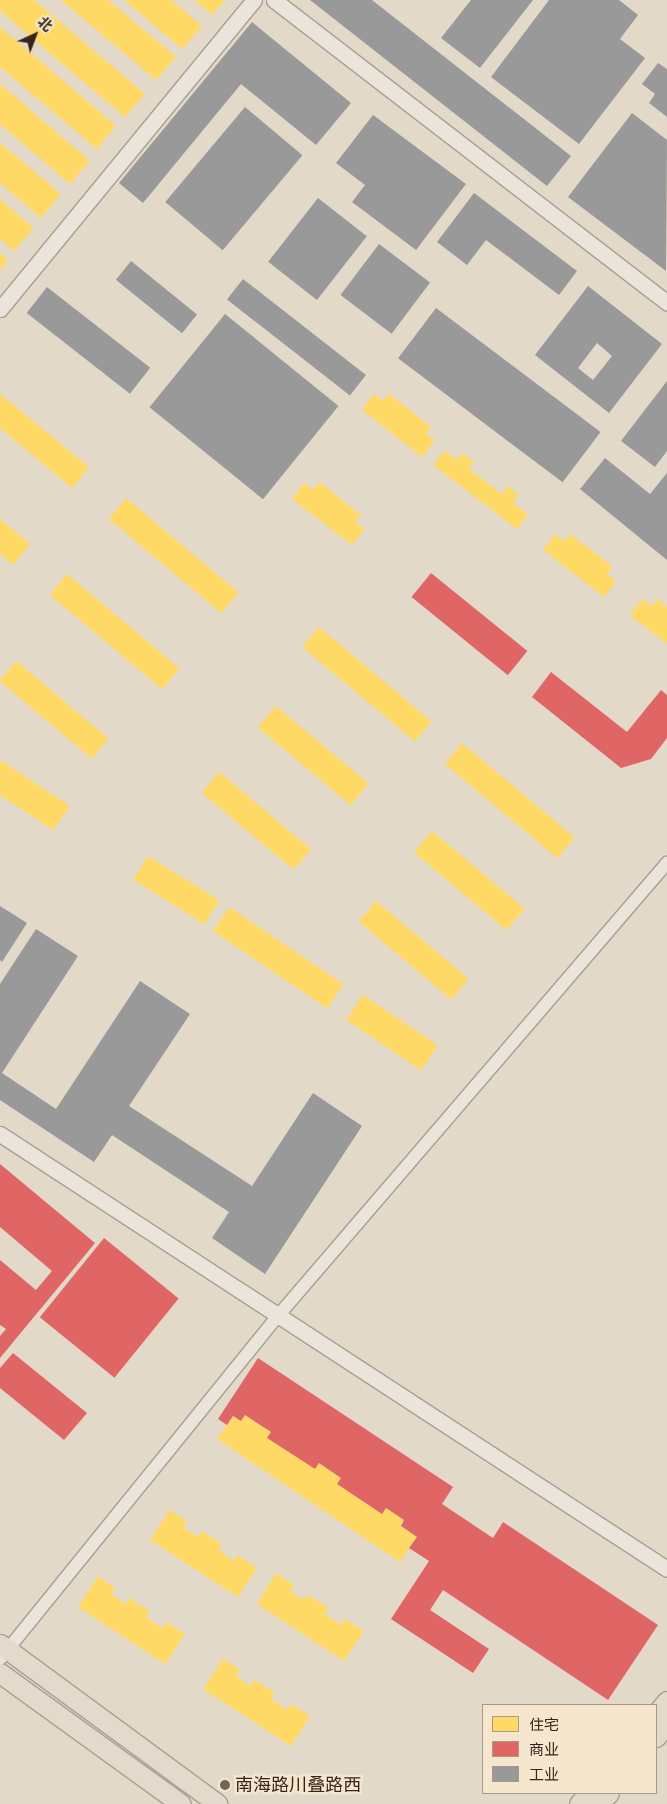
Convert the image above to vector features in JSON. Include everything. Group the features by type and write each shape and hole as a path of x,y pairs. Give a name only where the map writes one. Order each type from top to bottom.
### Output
{"main road":[{"path":"3,1651 218,1804"},
{"path":"0,1673 181,1804"},
{"path":"657,1713 667,1701"},
{"path":"657,1736 667,1724"},
{"path":"579,1804 587,1794"},
{"path":"600,1804 608,1794"}],"street":[{"path":"0,309 254,0"},
{"path":"274,0 667,303"},
{"path":"3,1651 277,1317 667,863"},
{"path":"0,1134 277,1317 667,1569"}],"building: 住宅":[{"path":"0,0 34,0 145,94 125,117 0,11"},
{"path":"61,0 108,0 176,57 156,80"},
{"path":"124,0 171,0 202,26 182,49"},
{"path":"195,0 225,0 212,15"},
{"path":"0,27 116,126 97,149 0,67"},
{"path":"0,84 90,161 70,184 0,124"},
{"path":"0,143 61,194 41,218 0,183"},
{"path":"0,199 34,228 14,251 0,239"},
{"path":"0,253 8,260 0,270"},
{"path":"0,394 89,467 72,488 0,428"},
{"path":"374,394 383,401 389,394 431,427 426,434 435,441 422,457 362,410"},
{"path":"444,451 457,460 462,453 474,462 469,469 502,494 508,486 519,495 513,503 528,514 517,529 433,465"},
{"path":"319,482 361,515 355,522 365,529 352,545 292,499 304,483 313,490"},
{"path":"126,498 239,592 221,613 109,519"},
{"path":"0,519 30,544 13,565 0,554"},
{"path":"555,534 564,541 570,534 612,566 607,574 616,581 604,597 543,550"},
{"path":"67,574 180,668 162,689 50,595"},
{"path":"642,599 652,606 657,599 667,607 667,644 630,615"},
{"path":"319,627 432,721 415,741 302,647"},
{"path":"16,661 109,739 92,759 0,682"},
{"path":"276,706 369,784 351,805 258,727"},
{"path":"462,743 575,837 557,858 445,764"},
{"path":"0,760 70,806 53,830 0,795"},
{"path":"219,772 311,849 294,870 202,793"},
{"path":"432,831 525,909 507,930 414,852"},
{"path":"148,856 219,901 204,924 133,880"},
{"path":"376,901 469,979 451,999 359,922"},
{"path":"229,907 343,984 327,1008 213,931"},
{"path":"363,995 438,1045 421,1070 346,1020"},
{"path":"245,1415 271,1432 267,1438 315,1469 319,1463 341,1478 337,1484 382,1514 386,1508 404,1520 401,1526 417,1537 400,1562 217,1439 233,1416 241,1421"},
{"path":"170,1510 187,1521 183,1527 198,1537 202,1531 222,1544 218,1550 234,1561 238,1555 257,1568 238,1597 150,1540"},
{"path":"276,1573 294,1585 290,1591 305,1600 308,1595 329,1608 325,1614 341,1625 345,1619 364,1631 344,1661 257,1604"},
{"path":"98,1576 115,1588 111,1594 126,1604 129,1598 150,1611 146,1617 162,1628 166,1622 185,1634 165,1664 78,1607"},
{"path":"223,1659 240,1670 236,1676 251,1686 254,1680 275,1693 271,1699 287,1710 291,1704 310,1716 291,1746 203,1689"}],"building: 商业":[{"path":"431,573 527,651 508,675 411,597"},
{"path":"551,672 627,732 661,690 667,695 667,738 651,759 621,768 532,697"},
{"path":"0,1164 95,1243 0,1358 0,1336 6,1329 0,1325 0,1260 36,1290 52,1271 0,1227"},
{"path":"104,1238 179,1298 114,1378 40,1317"},
{"path":"13,1353 87,1413 64,1440 0,1388 0,1368"},
{"path":"258,1358 453,1487 442,1504 493,1538 503,1522 658,1625 608,1700 443,1590 430,1610 489,1649 473,1673 391,1619 429,1561 409,1548 417,1537 401,1526 404,1520 386,1508 382,1514 337,1484 341,1478 319,1463 315,1469 267,1438 271,1432 245,1415 241,1421 233,1416 227,1425 218,1419"}],"building: 工业":[{"path":"310,0 372,0 571,156 547,186"},
{"path":"471,0 533,0 480,68 441,38"},
{"path":"549,0 619,0 638,15 620,39 645,58 579,144 491,77"},
{"path":"252,22 351,103 316,145 241,84 143,203 119,183"},
{"path":"658,63 667,69 667,117 649,103 655,94 642,84"},
{"path":"245,107 302,155 223,250 165,202"},
{"path":"632,113 667,140 666,271 568,197"},
{"path":"373,115 466,184 416,250 352,202 365,185 336,163"},
{"path":"474,193 577,271 559,295 486,240 467,265 437,242"},
{"path":"318,198 367,236 317,300 268,262"},
{"path":"379,244 430,283 392,334 340,295"},
{"path":"131,261 197,314 182,333 116,280"},
{"path":"243,279 366,375 350,396 227,299"},
{"path":"588,286 662,344 609,413 535,355","holes":["597,343 612,356 593,380 578,368"]},
{"path":"47,287 150,368 130,394 27,313"},
{"path":"436,308 601,432 563,482 398,358"},
{"path":"225,314 338,406 263,499 149,407"},
{"path":"667,381 667,451 655,467 621,441"},
{"path":"605,458 650,494 667,473 667,560 580,489"},
{"path":"0,906 27,923 2,962 0,960"},
{"path":"36,929 78,956 2,1073 56,1109 140,981 190,1014 129,1106 252,1186 313,1093 362,1126 265,1274 212,1238 229,1212 112,1135 94,1162 0,1100 0,984"}],"place":[{"name":"南海路川叠路西","path":"225,1785"}]}
